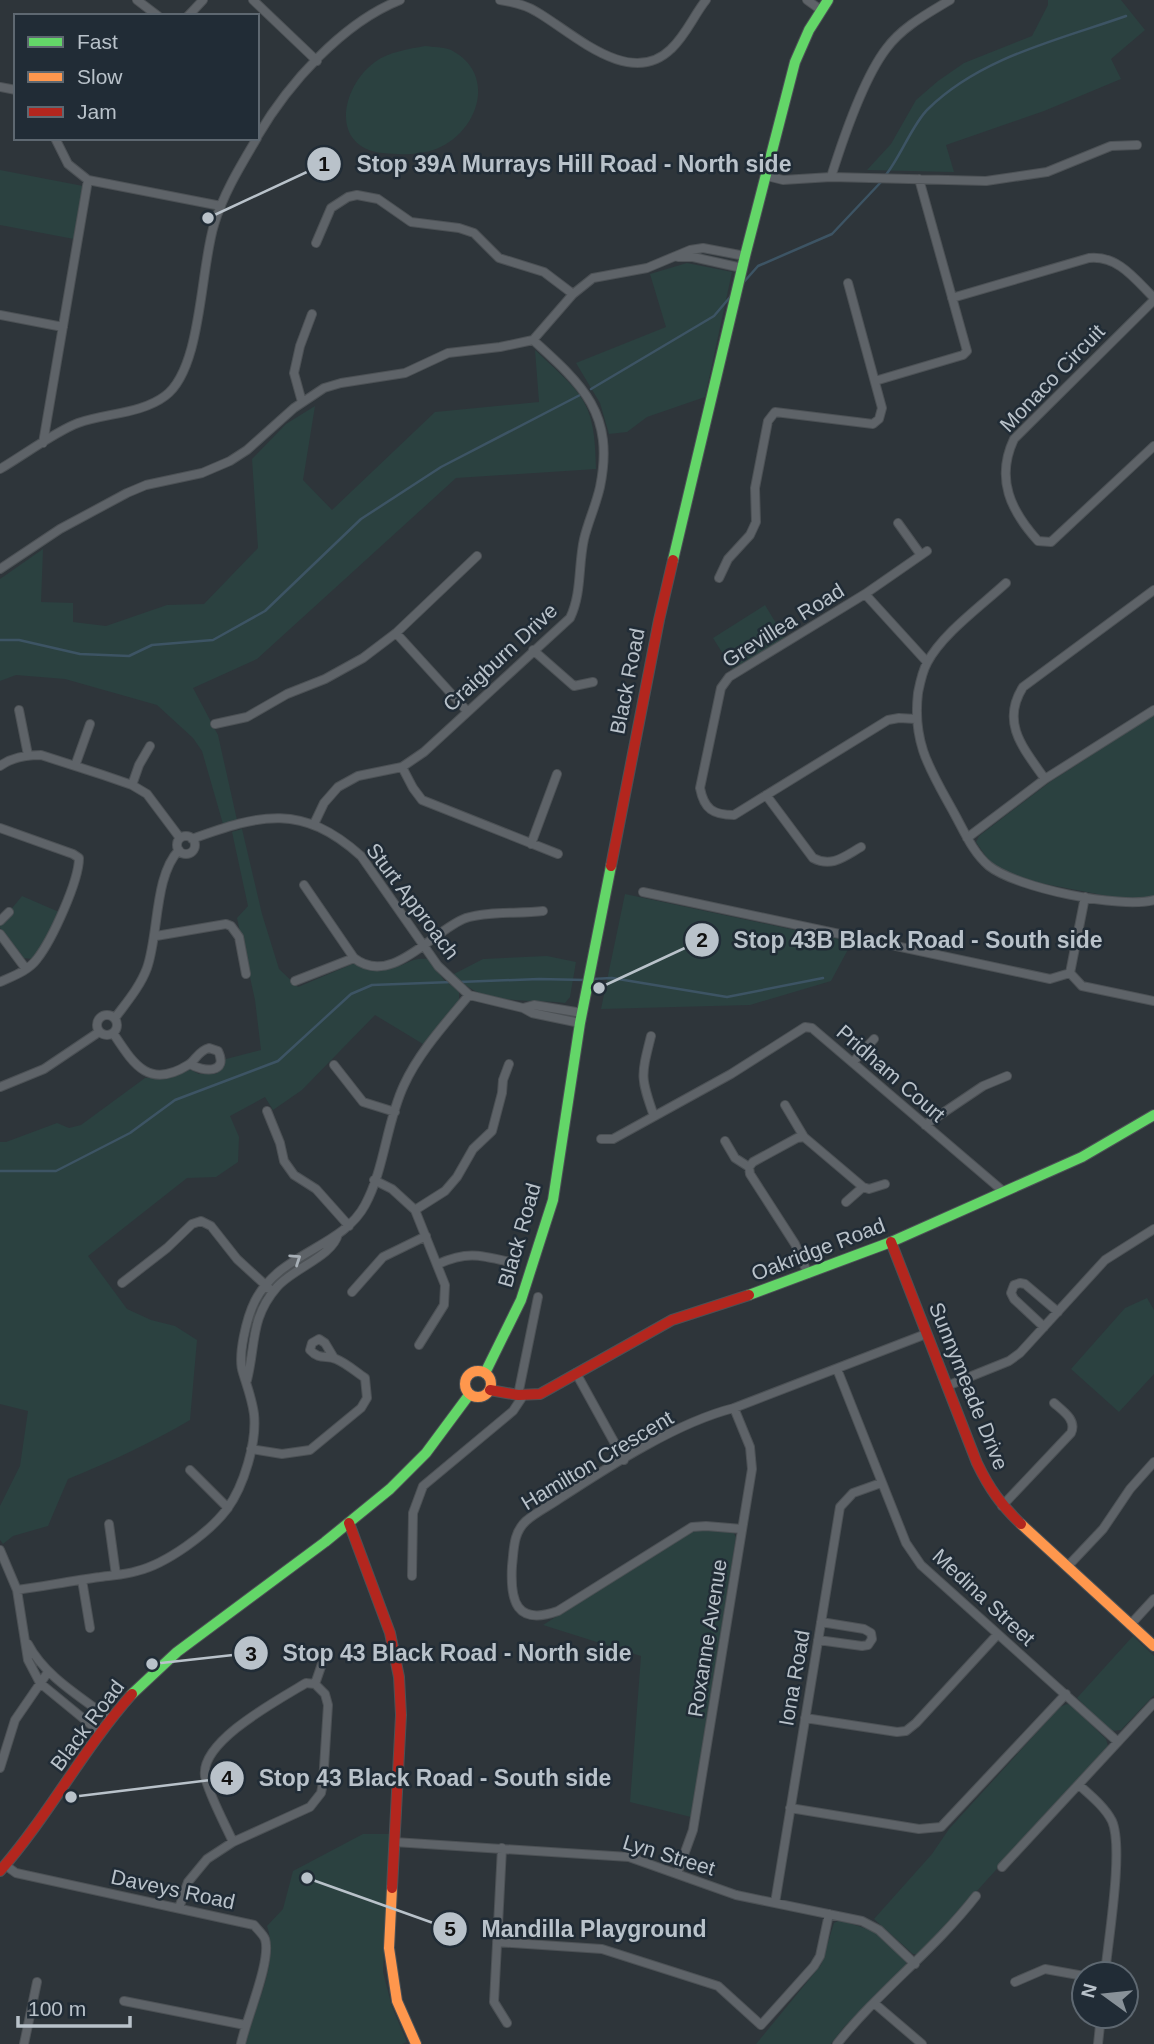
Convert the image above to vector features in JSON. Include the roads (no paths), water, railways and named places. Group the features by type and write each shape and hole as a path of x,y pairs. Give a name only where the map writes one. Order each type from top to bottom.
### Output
{"main road":[{"name":"Black Road","path":"485,1373 521,1300 553,1200 581,1018 659,620 742,268 795,62 809,30 825,5"},
{"name":"Oakridge Road","path":"490,1390 521,1396 540,1394 672,1320 763,1291 891,1242 1082,1157 1154,1115"},
{"name":"Sunnymeade Drive","path":"891,1242 977,1464 989,1488 1002,1506 1154,1646"},
{"path":"476,1371 485,1373 491,1382 490,1390 478,1398 469,1395 464,1380 468,1374 476,1371"},
{"name":"Black Road","path":"3,1868 101,1733 146,1680 192,1640 349,1523 410,1470 448,1427 469,1395"},
{"path":"349,1523 390,1633 399,1676 401,1715 389,1948 397,2001 416,2044"}],"street":[{"path":"137,0 155,14"},
{"path":"190,14 203,0"},
{"path":"253,0 317,61"},
{"path":"259,135 279,102 317,61 354,28 400,0"},
{"path":"500,0 534,10 612,59 630,63 650,61 671,49 706,0"},
{"path":"807,0 825,5"},
{"path":"831,177 873,69 886,48 915,21 950,0"},
{"path":"56,140 68,164 88,180 221,206"},
{"path":"0,469 76,424 147,405 163,397 184,375 191,356 206,256 221,206 256,140"},
{"path":"767,176 783,180 831,177 986,181 1047,172 1111,146 1137,145"},
{"path":"875,381 963,355 967,351 919,179"},
{"path":"43,443 88,180"},
{"path":"317,243 331,208 357,195 378,199 411,222 459,228 474,233 499,258 511,264 544,272 573,293"},
{"path":"0,569 60,529 128,492 146,485 202,473 230,461 247,450 302,402 324,388 405,373 448,353 533,340 573,293 593,278 647,268 690,250 703,248 745,256"},
{"path":"672,257 693,257 742,268"},
{"path":"952,298 1100,257 1123,267 1154,299"},
{"path":"719,578 728,559 750,535 755,522 755,488 768,421 775,412 873,424 879,419 883,408 848,283"},
{"name":"Monaco Circuit","path":"1154,299 1014,439 1008,451 1005,478 1017,516 1038,541 1051,542 1154,446"},
{"path":"302,402 294,373 300,346 312,314"},
{"path":"0,315 63,327"},
{"name":"Craigburn Drive","path":"314,824 324,803 338,787 358,776 402,767 424,751 570,618 577,603 583,544 599,489 603,440 598,418 586,394 573,376 533,340"},
{"name":"Grevillea Road","path":"898,523 923,553 865,594 729,677 721,688 700,788 703,802 715,813 734,815 888,720 916,719"},
{"path":"215,724 247,717 287,694 325,679 363,658 396,633 477,556"},
{"path":"1006,583 947,638 927,662 920,681 916,719 926,762 981,859 1003,875 1023,883 1085,897 1129,904 1154,900"},
{"path":"1045,779 1017,736 1013,716 1016,700 1023,687 1154,590"},
{"path":"865,594 927,662"},
{"path":"396,633 467,711"},
{"path":"533,650 574,686 593,682"},
{"path":"19,710 28,755"},
{"path":"967,838 1045,779 1154,710"},
{"path":"75,766 90,724"},
{"path":"132,785 150,746"},
{"path":"0,766 28,755 41,755 132,785 147,794 180,838"},
{"path":"402,767 422,800 558,854"},
{"path":"531,844 557,774"},
{"path":"766,795 813,858 820,862 837,861 861,847"},
{"name":"Sturt Approach","path":"192,839 258,819 274,817 314,824 345,842 361,856 443,972 469,995 523,1008 532,1013 581,1018"},
{"path":"0,828 79,858 68,898 37,960 26,969 0,982"},
{"path":"188,836 192,839 194,847 191,851 184,853 179,850 177,845 180,838 188,836"},
{"path":"99,1032 107,1035 113,1033 117,1028 115,1018 140,983 156,936 166,874 171,858 179,850"},
{"path":"304,885 354,958 365,963 386,964 406,957 463,919 478,915 543,911"},
{"path":"643,892 1050,979 1070,973"},
{"path":"1070,973 1085,897"},
{"path":"0,921 9,912"},
{"path":"156,936 231,926 239,937 246,974"},
{"path":"0,934 26,969"},
{"path":"295,981 354,958"},
{"path":"1070,973 1082,986 1154,1001"},
{"path":"17,1590 137,1572 165,1561 212,1525 228,1508 246,1471 251,1450 254,1415 247,1380 243,1374 243,1345 250,1312 269,1289 276,1273 349,1226 364,1206 404,1084 425,1049 469,995"},
{"path":"99,1032 97,1026 100,1017 109,1015 115,1018"},
{"name":"Pridham Court","path":"601,1139 613,1139 731,1074 805,1027 812,1028 1004,1192"},
{"path":"0,1087 44,1069 99,1032"},
{"path":"113,1033 134,1065 142,1071 150,1074 167,1073 190,1064"},
{"path":"651,1036 642,1073 654,1116"},
{"path":"853,1062 874,1039"},
{"path":"415,1210 445,1191 457,1177 473,1149 492,1130 509,1064"},
{"path":"334,1065 363,1102 395,1112"},
{"path":"925,1125 983,1086 1007,1076"},
{"path":"785,1105 804,1137 863,1187 869,1189 885,1184"},
{"path":"267,1111 284,1161 294,1175 316,1189 349,1226"},
{"path":"804,1137 797,1138 753,1162 749,1167 750,1174 795,1244 808,1273"},
{"path":"725,1141 735,1158 749,1167"},
{"path":"374,1180 392,1189 415,1210 445,1284 444,1305 419,1345"},
{"path":"846,1202 863,1187"},
{"path":"122,1283 167,1248 192,1224 201,1221 211,1226 237,1259 269,1289"},
{"path":"947,1386 1009,1361 1020,1353 1105,1260 1154,1229"},
{"path":"352,1292 383,1257 426,1236"},
{"path":"438,1264 456,1256 473,1254 510,1262"},
{"path":"1044,1327 1014,1299 1011,1293 1014,1285 1025,1284 1058,1312"},
{"name":"Black Road","path":"521,1396 538,1297"},
{"name":"Hamilton Crescent","path":"742,1530 706,1525 692,1527 558,1611 544,1617 526,1613 515,1603 511,1591 516,1535 526,1521 624,1460 711,1414 734,1408 926,1334"},
{"path":"251,1450 282,1454 310,1450 361,1408 367,1398 365,1378 334,1358"},
{"name":"Medina Street","path":"837,1369 906,1543 921,1565 1118,1742"},
{"path":"576,1373 624,1460"},
{"path":"412,1576 413,1513 423,1486 513,1411 521,1396"},
{"path":"1002,1506 1071,1433 1072,1422 1054,1403"},
{"name":"Roxanne Avenue","path":"677,1874 693,1830 752,1469 750,1447 734,1408"},
{"path":"1067,1567 1103,1529 1130,1489 1154,1462"},
{"path":"190,1470 228,1508"},
{"name":"Iona Road","path":"775,1903 841,1507 852,1493 881,1483"},
{"path":"108,1524 116,1575"},
{"path":"0,1550 17,1590 28,1660 40,1683 101,1733"},
{"path":"82,1580 90,1628"},
{"path":"1130,1625 1154,1599"},
{"path":"818,1640 862,1646 868,1645 872,1639 871,1633 864,1629 821,1622"},
{"path":"24,1635 34,1656 48,1672 111,1720"},
{"path":"805,1718 897,1732 906,1731 997,1635"},
{"path":"315,1684 324,1658"},
{"path":"0,1768 15,1720 48,1672"},
{"path":"179,1908 188,1882 207,1859 233,1842 310,1807 321,1793 328,1705 325,1694 315,1684 306,1683 228,1734 205,1765 205,1777 233,1842"},
{"path":"790,1808 919,1829 941,1827 1066,1694"},
{"path":"1002,1867 1154,1703"},
{"path":"1079,1784 1112,1822 1117,1850 1106,1960"},
{"name":"Lyn Street","path":"394,1842 629,1857 736,1895 862,1921 879,1930 915,1964"},
{"path":"502,1848 494,2002 507,2024"},
{"name":"Daveys Road","path":"3,1868 254,1925 265,1939 261,1977 241,2044"},
{"path":"837,2044 961,1916 976,1896"},
{"path":"497,1942 602,1949 718,1986 761,2025 814,1966 820,1956 829,1914"},
{"path":"1015,1982 1045,1969 1070,1973"},
{"path":"24,2044 37,1983"},
{"path":"124,2001 245,2025"},
{"path":"874,2003 922,2044"}],"waterway":[{"path":"885,176 922,115 949,91 972,76 1021,52 1126,16"},
{"path":"743,283 758,266 832,234 881,182"},
{"path":"591,389 714,316 731,296"},
{"path":"0,640 19,640 80,654 129,656 152,645 213,640 265,611 361,519 441,467 580,395"},
{"path":"592,979 612,978 727,997 823,978"},
{"path":"459,982 585,980"},
{"path":"0,1171 56,1171 130,1133 175,1100 278,1061 351,994 372,985 452,982"}],"place":[{"name":"Stop 39A Murrays Hill Road - North side","path":"208,218"},
{"name":"Stop 43B Black Road - South side","path":"599,988"},
{"name":"Stop 43 Black Road - North side","path":"152,1664"},
{"name":"Stop 43 Black Road - South side","path":"71,1797"},
{"name":"Mandilla Playground","path":"307,1878"}]}
